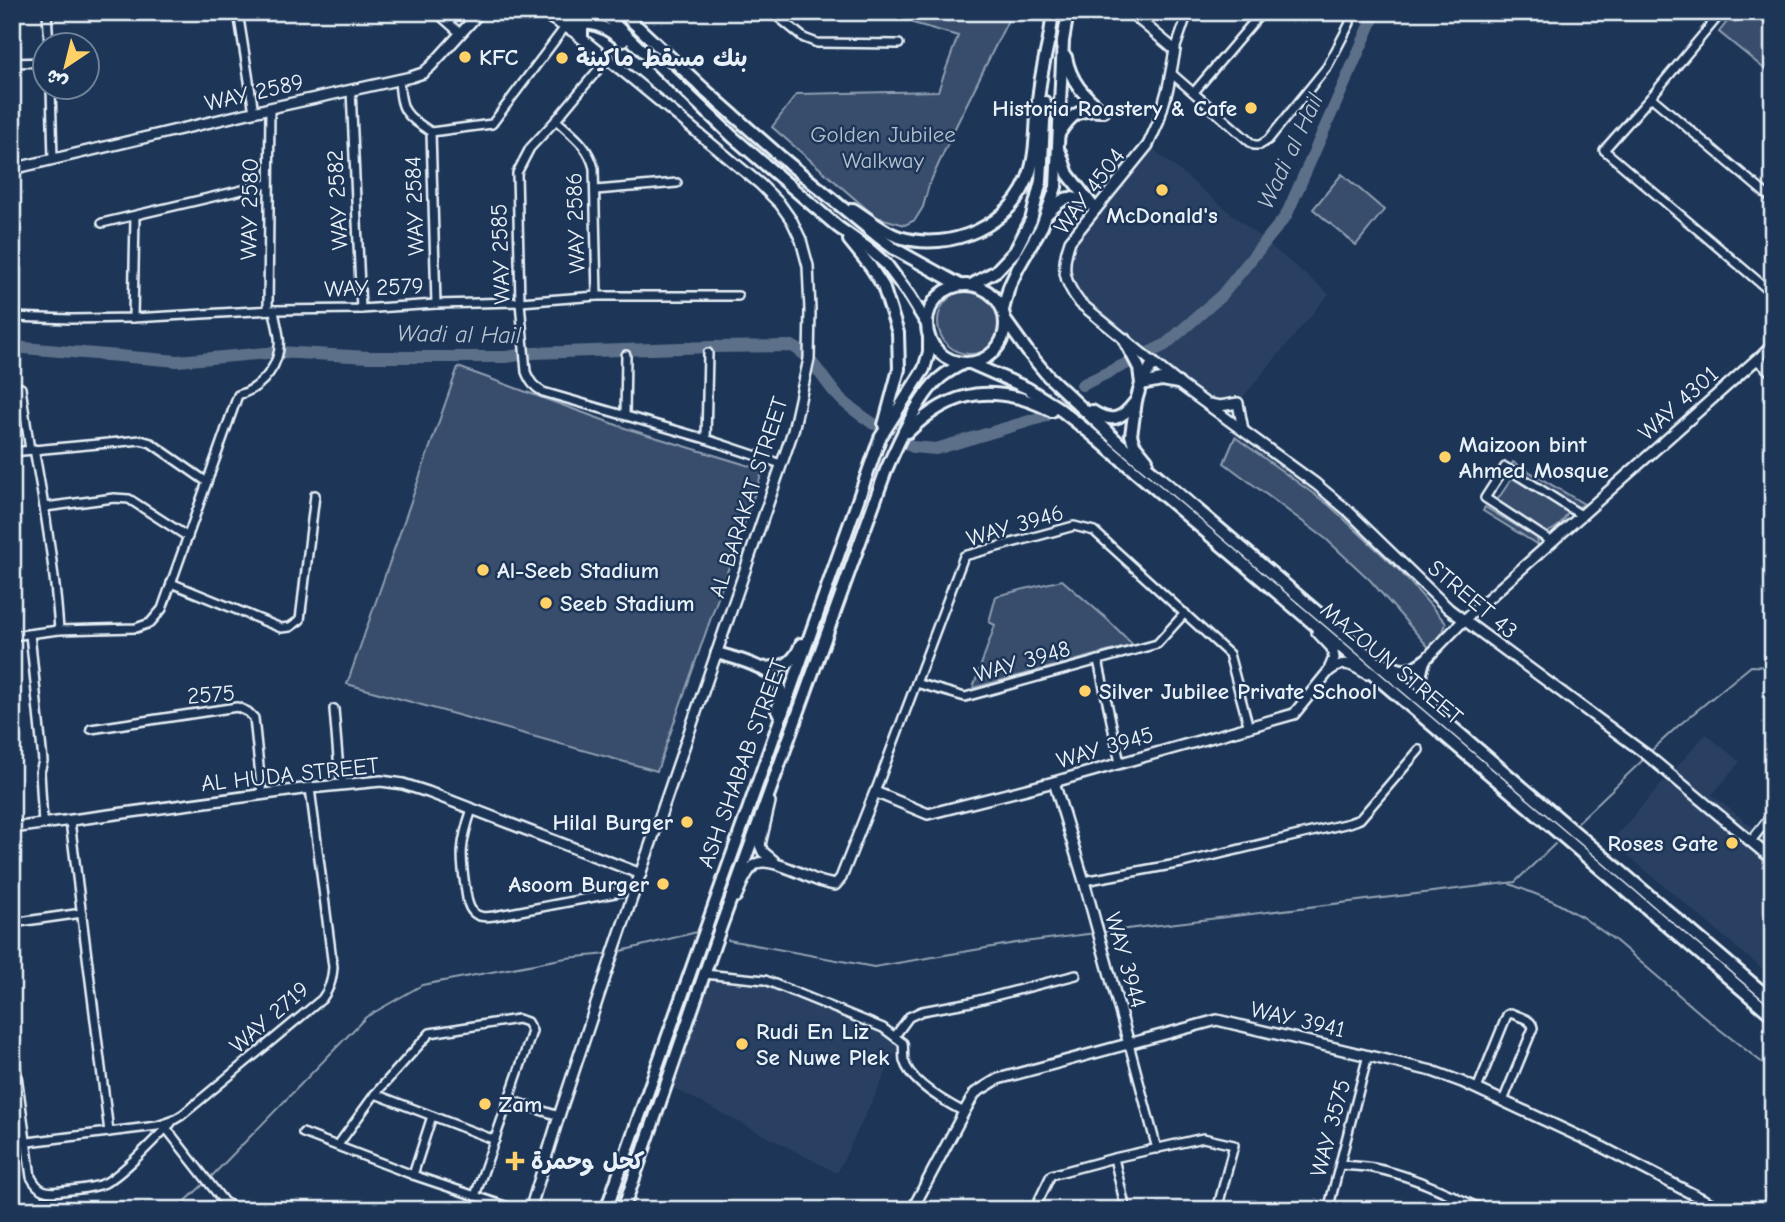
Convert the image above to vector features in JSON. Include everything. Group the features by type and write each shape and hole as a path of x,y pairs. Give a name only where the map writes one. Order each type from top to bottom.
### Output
{"main road":[{"path":"601,12 733,137 838,227 886,264 927,324"},
{"path":"622,12 781,158 893,248 966,285 990,293 998,301 1004,315"},
{"path":"1053,12 1046,65 1041,181 1031,220 1015,251 996,271 966,285 948,289 938,296 931,306 927,324 929,338 947,358 967,363 982,360 1000,344 1009,288 1042,226 1056,187 1063,41 1068,12"},
{"path":"565,27 576,23 596,25 615,34 660,69"},
{"path":"582,38 582,27 587,23"},
{"path":"821,190 888,232 906,239 955,239 990,224 1009,207 1030,174 1039,92 1050,34"},
{"path":"1063,41 1072,79 1103,111 1091,109 1072,116 1057,141 1068,174 1095,209"},
{"path":"1046,215 1059,201 1072,197 1095,209"},
{"path":"838,227 883,286 898,333 899,369 880,438"},
{"name":"MAZOUN STREET","path":"1004,315 1028,352 1048,376 1118,442 1773,1001"},
{"name":"ASH SHABAB STREET","path":"606,1210 880,438 924,369 929,338"},
{"path":"1124,339 1139,368 1141,384"},
{"name":"MAZOUN STREET","path":"967,363 1027,388 1090,433 1773,1016"},
{"name":"ASH SHABAB STREET","path":"624,1210 704,974 875,499 899,442 929,388 939,378 967,363"},
{"path":"1153,363 1141,384 1131,435 1134,444 1169,486"},
{"path":"1048,376 1081,405 1100,416 1124,416 1136,401"},
{"path":"1141,384 1162,380 1178,383"},
{"path":"899,442 926,415 944,405 971,395 989,394 1009,394 1029,400 1090,433"},
{"path":"761,668 779,667 790,662 799,651 850,525"},
{"path":"718,653 761,668 776,678 780,688 780,698 727,867"},
{"path":"1365,653 1397,670 1406,671 1424,661"},
{"path":"1424,661 1419,682 1421,690 1476,747"}],"street":[{"path":"47,12 48,32"},
{"path":"238,12 254,112"},
{"path":"436,12 461,34"},
{"name":"WAY 2589","path":"12,169 411,77 423,72 441,57 480,12"},
{"name":"AL BARAKAT STREET","path":"530,1210 559,1116 793,431 809,359 808,266 801,240 780,204 760,184 582,38 540,12"},
{"path":"772,12 804,38 817,43 898,44"},
{"path":"1130,12 1175,50"},
{"name":"WAY 4504","path":"1153,363 1080,303 1064,273 1065,257 1070,241 1148,145 1158,123 1175,50 1188,12"},
{"path":"1194,92 1257,18 1266,12"},
{"path":"1171,73 1254,145 1265,144 1327,67 1350,23 1349,12"},
{"path":"1723,12 1604,150 1773,294"},
{"path":"431,132 492,124 565,27"},
{"name":"WAY 2585","path":"607,59 530,148 517,173 520,302 529,382 543,392 706,439 781,464"},
{"path":"12,63 32,62"},
{"name":"WAY 2584","path":"399,79 404,110 410,118 431,132 436,304"},
{"name":"WAY 2582","path":"351,90 361,309"},
{"path":"1651,97 1773,200"},
{"path":"51,102 53,159"},
{"name":"WAY 2580","path":"12,636 59,630 136,628 150,622 162,609 238,395 258,386 275,364 278,352 279,337 271,310 268,184 270,108"},
{"name":"WAY 2586","path":"556,120 583,145 591,156 594,168 597,296"},
{"path":"596,190 677,183"},
{"path":"102,223 268,184"},
{"path":"133,318 135,216"},
{"name":"WAY 2579","path":"12,317 133,318 271,310 520,302 597,296 738,296"},
{"path":"1773,343 1757,359 1773,373"},
{"path":"706,439 708,353"},
{"path":"625,415 626,355"},
{"name":"WAY 4301","path":"1424,661 1464,620 1757,359"},
{"name":"STREET 43","path":"1153,363 1316,484 1347,510 1449,609 1647,755 1773,860"},
{"path":"21,388 45,507 56,584 59,630"},
{"path":"1207,404 1238,404 1243,430"},
{"path":"12,452 141,440 150,443 207,482"},
{"path":"1552,541 1485,498 1504,467 1581,516"},
{"path":"170,583 281,628 290,627 300,620 316,495"},
{"path":"45,507 114,498 129,499 188,537"},
{"name":"WAY 3946","path":"780,762 760,845 763,852 768,858 785,867 835,885 841,878 875,792 964,556 1074,526 1094,531 1229,654 1249,728"},
{"path":"1293,606 1332,648 1334,659 1328,672"},
{"name":"WAY 3948","path":"916,683 965,697 1157,644 1185,613"},
{"path":"30,635 43,761 40,772 43,824"},
{"name":"WAY 3948","path":"1098,660 1120,763"},
{"path":"1328,672 1340,664 1350,664 1388,687"},
{"name":"WAY 3945","path":"875,792 928,814 1054,782 1294,714 1328,672"},
{"name":"2575","path":"91,729 237,707 254,718 262,794"},
{"path":"334,709 339,770 344,785"},
{"path":"1084,881 1182,863 1349,823 1360,818 1419,750"},
{"name":"AL HUDA STREET","path":"12,828 262,794 381,781 403,784 641,874"},
{"name":"WAY 3944","path":"1054,782 1084,881 1157,1149"},
{"name":"WAY 2719","path":"12,1039 31,1177 36,1187 48,1192 94,1187 118,1174 172,1121 297,1020 329,990 333,967 310,788"},
{"path":"472,809 461,850 468,904 475,915 495,916 636,889"},
{"path":"1751,841 1773,813"},
{"path":"71,821 109,1132"},
{"name":"WAY 3946","path":"715,943 750,869 762,861 785,867"},
{"path":"12,923 82,913"},
{"path":"704,974 765,980 883,1028 903,1043 904,1060 914,1077 936,1097 964,1112"},
{"path":"895,1036 909,1017 922,1012 1076,975"},
{"path":"1477,1089 1507,1015 1511,1013 1529,1021 1533,1028 1503,1101"},
{"path":"338,1145 375,1094 430,1033 517,1019 527,1022 532,1031 475,1195"},
{"name":"WAY 3941","path":"912,1210 975,1093 998,1079 1217,1020 1432,1071 1602,1147 1723,1210"},
{"name":"WAY 3575","path":"1328,1210 1368,1055"},
{"path":"375,1094 495,1140"},
{"path":"509,1100 559,1116"},
{"path":"414,1175 432,1116"},
{"name":"WAY 2719","path":"12,1144 158,1126 172,1121"},
{"path":"166,1128 224,1202 240,1210"},
{"path":"303,1133 517,1210"},
{"path":"1034,1210 1051,1175 1203,1138 1234,1145 1217,1210"},
{"path":"1114,1158 1126,1210"},
{"path":"1340,1165 1374,1168 1429,1185 1484,1210"},
{"path":"1446,1210 1452,1195"}],"shaded area":[{"path":"1148,145 1329,294 1238,403 1220,406 1178,383 1070,288 1065,256 1070,241"},
{"path":"1706,734 1740,762 1712,795 1758,831 1773,813 1773,978 1611,841"},
{"path":"707,966 849,1014 883,1028 903,1043 897,1050 837,1173 666,1084"}],"green space":[{"name":"Golden Jubilee Walkway","path":"916,12 1012,12 954,130 929,185 923,207 915,220 905,225 876,217 772,127 797,94 938,91 958,36 913,23"},
{"path":"1735,12 1773,12 1773,76 1719,32"},
{"path":"1342,174 1384,210 1356,245 1313,209"},
{"path":"964,290 976,290 993,299 1000,310 1000,334 993,345 976,354 964,354 952,349 943,340 938,328 938,316 943,304 952,295"},
{"name":"Seeb Stadium","path":"458,367 625,428 763,470 657,771 347,684"},
{"path":"1235,437 1329,505 1400,571 1446,623 1441,638 1430,649 1370,580 1326,539 1224,463"},
{"path":"1513,462 1584,504 1576,506 1510,468"},
{"path":"1512,478 1568,512 1562,523 1546,533 1496,502"},
{"path":"1485,507 1537,538 1538,545 1483,511"},
{"path":"1062,580 1133,645 973,688 995,625 989,622 996,596"}],"waterway":[{"name":"Wadi al Hail","path":"1082,385 1165,345 1222,295 1286,216 1376,12"},
{"name":"Wadi al Hail","path":"12,347 178,361 278,352 369,357 506,357 533,353 792,346 812,362 842,400 874,424"},
{"name":"Wadi al Hail","path":"909,445 936,449 1046,416"},
{"path":"1651,751 1751,666 1773,667"},
{"path":"1578,822 1645,758"},
{"path":"1102,932 1515,882 1555,844"},
{"path":"1510,884 1553,901 1616,941 1714,1025 1773,1071"},
{"path":"617,952 697,932"},
{"path":"728,940 874,967 1016,943 1096,933"},
{"path":"210,1178 366,1017 422,985 566,958 608,954"},
{"path":"176,1210 206,1182"}],"place":[{"name":"KFC","path":"465,57"},
{"name":"بنك مسقط ماكينة","path":"562,58"},
{"name":"Historia Roastery & Cafe","path":"1251,108"},
{"name":"McDonald's","path":"1162,190"},
{"name":"Maizoon bint Ahmed Mosque","path":"1445,457"},
{"name":"Al-Seeb Stadium","path":"483,570"},
{"name":"Seeb Stadium","path":"546,603"},
{"name":"Silver Jubilee Private School","path":"1085,691"},
{"name":"Hilal Burger","path":"687,822"},
{"name":"Roses Gate","path":"1732,843"},
{"name":"Asoom Burger","path":"663,884"},
{"name":"Rudi En Liz Se Nuwe Plek","path":"742,1044"},
{"name":"Zam","path":"485,1104"},
{"name":"كحل وحمرة","path":"515,1161"}]}
